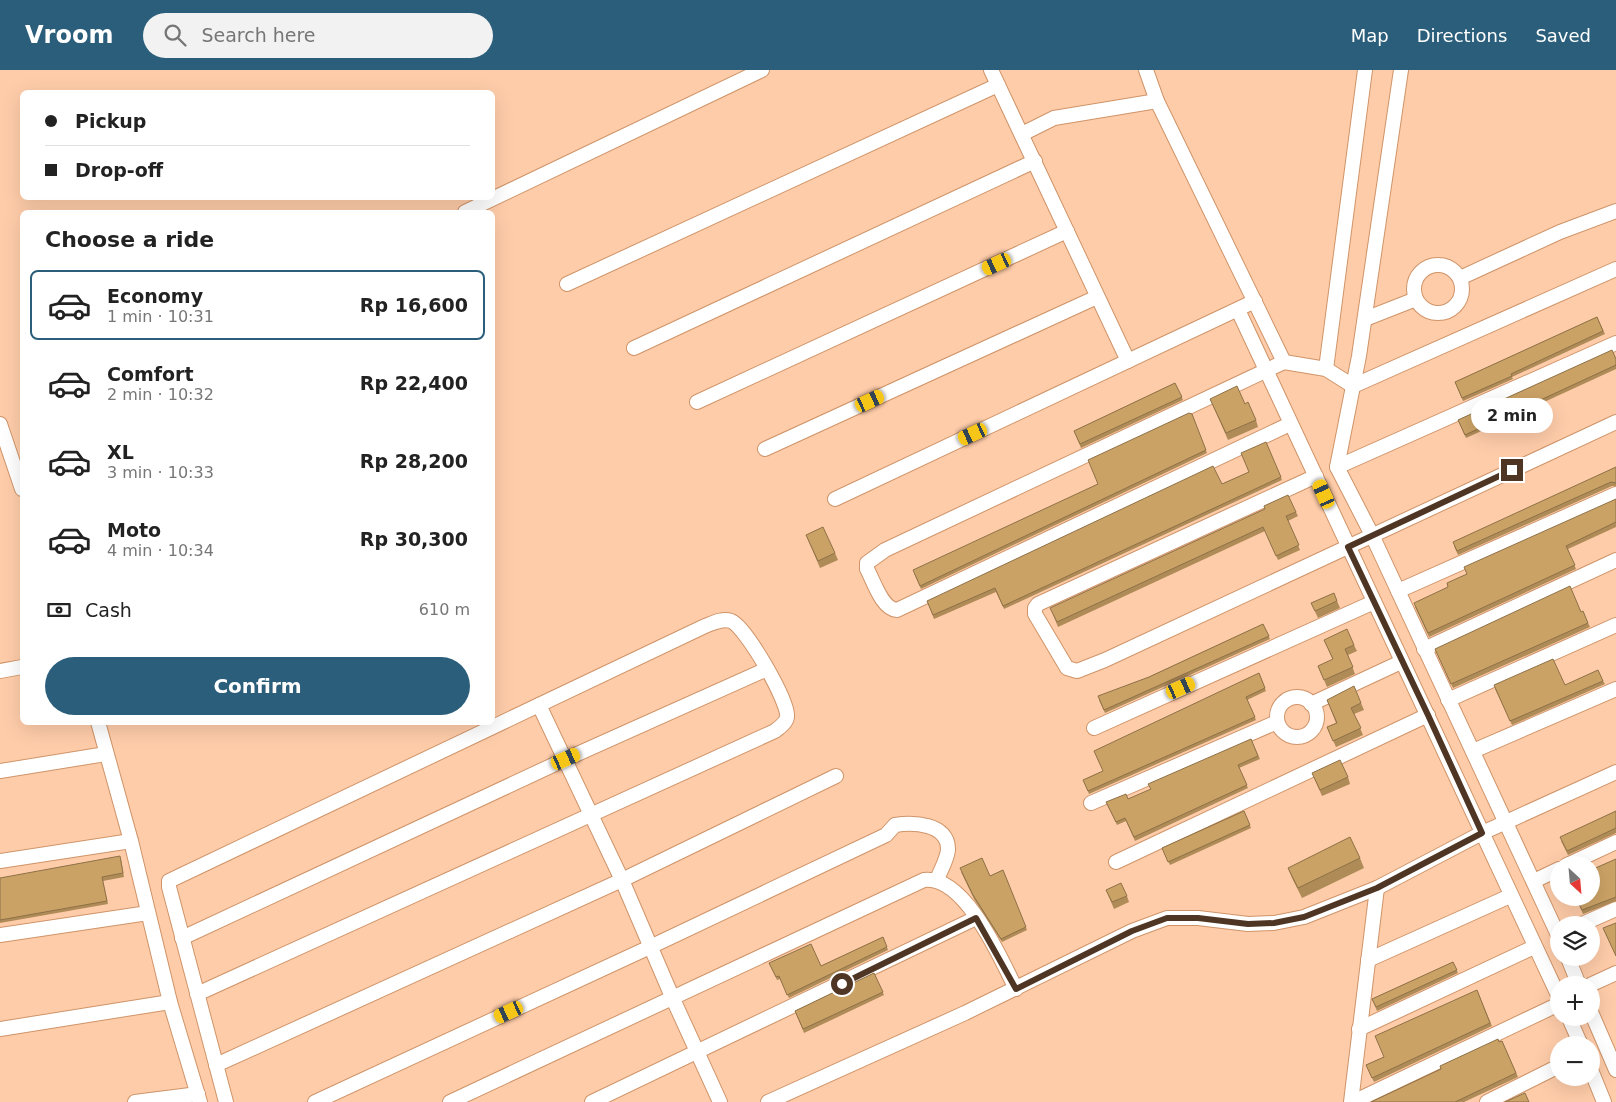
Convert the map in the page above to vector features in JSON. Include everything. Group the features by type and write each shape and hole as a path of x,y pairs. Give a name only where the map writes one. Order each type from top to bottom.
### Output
{"street":[{"path":"495,198 760,70"},
{"path":"991,70 1035,161 1096,297 1128,361"},
{"path":"1146,70 1158,101 1284,362"},
{"path":"1326,369 1366,70"},
{"path":"1401,70 1365,319 1337,467 1372,535 1550,918"},
{"path":"567,284 998,85"},
{"path":"1022,134 1054,118 1158,101"},
{"path":"634,348 1035,161"},
{"path":"469,210 490,200"},
{"path":"1460,278 1560,232 1616,211"},
{"path":"697,402 1067,231"},
{"path":"1433,266 1444,266 1453,270 1460,278 1462,289 1460,300 1453,308 1443,313 1432,313 1422,308 1416,299 1414,288 1417,278 1424,270 1433,266"},
{"path":"1352,386 1616,269"},
{"path":"765,448 1096,297"},
{"path":"1365,319 1416,299"},
{"path":"835,499 1255,301"},
{"path":"1238,310 1550,979"},
{"path":"1337,467 1616,343"},
{"path":"1290,424 897,610 890,609 885,604 868,569 867,563 885,550 1284,362 1326,369 1352,386"},
{"path":"1316,476 1050,597 1035,608 1035,614 1067,668 1077,671 1113,656 1616,422"},
{"path":"0,424 5,451 20,485"},
{"path":"1398,591 1616,494"},
{"path":"1424,649 1616,560"},
{"path":"1094,728 1374,602"},
{"path":"196,994 780,727 787,718 786,713 767,669 742,629 731,621 719,621 171,879 168,884 196,994 226,1102"},
{"path":"1448,700 1616,625"},
{"path":"1311,704 1401,662"},
{"path":"0,671 20,667"},
{"path":"182,938 566,759 767,669"},
{"path":"1473,751 1616,689"},
{"path":"1292,698 1302,698 1311,704 1316,713 1316,723 1310,732 1301,737 1290,737 1282,731 1277,722 1278,711 1283,703 1292,698"},
{"path":"539,705 622,880 673,1000 698,1053 716,1101"},
{"path":"1116,862 1428,715"},
{"path":"1091,803 1277,722"},
{"path":"99,725 131,841 170,1002 199,1098 136,1102"},
{"path":"0,771 106,754"},
{"path":"768,1102 1016,989 1132,931 1167,918 1198,918 1248,924 1274,923 1304,917 1377,888 1482,833 1616,772"},
{"path":"216,1065 622,880 836,776"},
{"path":"315,1102 886,835 894,825 913,822 941,832 946,839 948,852 937,880"},
{"path":"0,861 131,841"},
{"path":"1586,856 1616,842"},
{"path":"1534,881 1550,873"},
{"path":"450,1102 673,1000 916,883 937,880 954,891 976,918 1016,989"},
{"path":"1352,1102 1359,1029 1377,888"},
{"path":"1368,960 1510,896"},
{"path":"1600,916 1616,909"},
{"path":"0,934 148,914"},
{"path":"592,1102 698,1053 976,918"},
{"path":"1359,1029 1534,947"},
{"path":"1600,980 1616,973"},
{"path":"0,1029 170,1002"},
{"path":"1352,1102 1550,1008"},
{"path":"1600,1026 1611,1042 1616,1070"},
{"path":"1487,1102 1550,1070"},
{"path":"1598,1086 1604,1102"}],"building":[{"path":"1597,317 1603,331 1511,374 1512,376 1462,398 1455,382"},
{"path":"1612,350 1616,359 1616,365 1465,435 1458,420"},
{"path":"1175,383 1182,397 1080,444 1074,431"},
{"path":"1237,386 1245,404 1248,402 1256,420 1226,433 1210,399"},
{"path":"1189,413 1192,414 1206,450 920,586 913,570 1098,484 1088,460"},
{"path":"1266,442 1281,477 1003,606 995,588 933,615 927,601 1213,466 1222,484 1249,472 1241,453"},
{"path":"1616,467 1616,483 1611,482 1457,551 1453,542"},
{"path":"1288,495 1296,512 1286,516 1299,545 1276,556 1263,527 1057,622 1050,608 1265,509 1264,506"},
{"path":"1616,499 1616,522 1566,546 1575,565 1428,633 1414,603 1448,587 1447,583 1467,574 1464,567"},
{"path":"823,527 835,553 818,561 806,535"},
{"path":"1570,586 1588,623 1451,684 1435,649"},
{"path":"1334,593 1337,601 1315,611 1311,603"},
{"path":"1263,624 1269,636 1104,710 1098,696 1149,677"},
{"path":"1347,629 1354,645 1345,649 1353,667 1324,680 1318,666 1333,659 1324,640"},
{"path":"1553,659 1565,685 1598,670 1603,681 1510,721 1494,685"},
{"path":"1259,673 1265,688 1246,697 1255,717 1088,791 1083,780 1103,771 1094,751"},
{"path":"1354,686 1361,703 1351,708 1361,728 1333,741 1327,727 1337,723 1327,700"},
{"path":"1251,739 1258,756 1238,765 1247,785 1134,837 1125,818 1116,822 1106,802 1126,794 1128,799 1151,789 1148,784"},
{"path":"1340,760 1348,777 1320,790 1312,773"},
{"path":"1244,811 1250,825 1168,862 1162,848"},
{"path":"1616,811 1616,828 1567,851 1560,837"},
{"path":"1350,837 1360,858 1298,888 1288,868"},
{"path":"120,856 123,873 102,877 107,901 0,920 0,878"},
{"path":"982,858 990,876 1003,870 1026,927 1001,939 973,895 960,868"},
{"path":"1616,859 1616,897 1600,903 1600,866"},
{"path":"1121,883 1127,896 1112,902 1106,890"},
{"path":"1580,906 1592,906 1582,910"},
{"path":"1616,923 1616,956 1603,928"},
{"path":"883,937 887,947 787,995 779,976 776,977 769,963 811,944 821,966"},
{"path":"1453,962 1457,970 1376,1007 1372,999"},
{"path":"874,973 883,992 803,1029 795,1011"},
{"path":"1477,990 1490,1023 1372,1078 1366,1065 1384,1057 1375,1036"},
{"path":"1498,1039 1499,1042 1502,1041 1516,1073 1455,1102 1371,1102 1441,1069 1440,1066"},
{"path":"1525,1093 1529,1102 1505,1102"}],"route":[{"path":"842,984 976,918 1016,989 1132,931 1167,918 1198,918 1248,924 1274,923 1304,917 1377,888 1482,833 1348,547 1512,470"}]}
